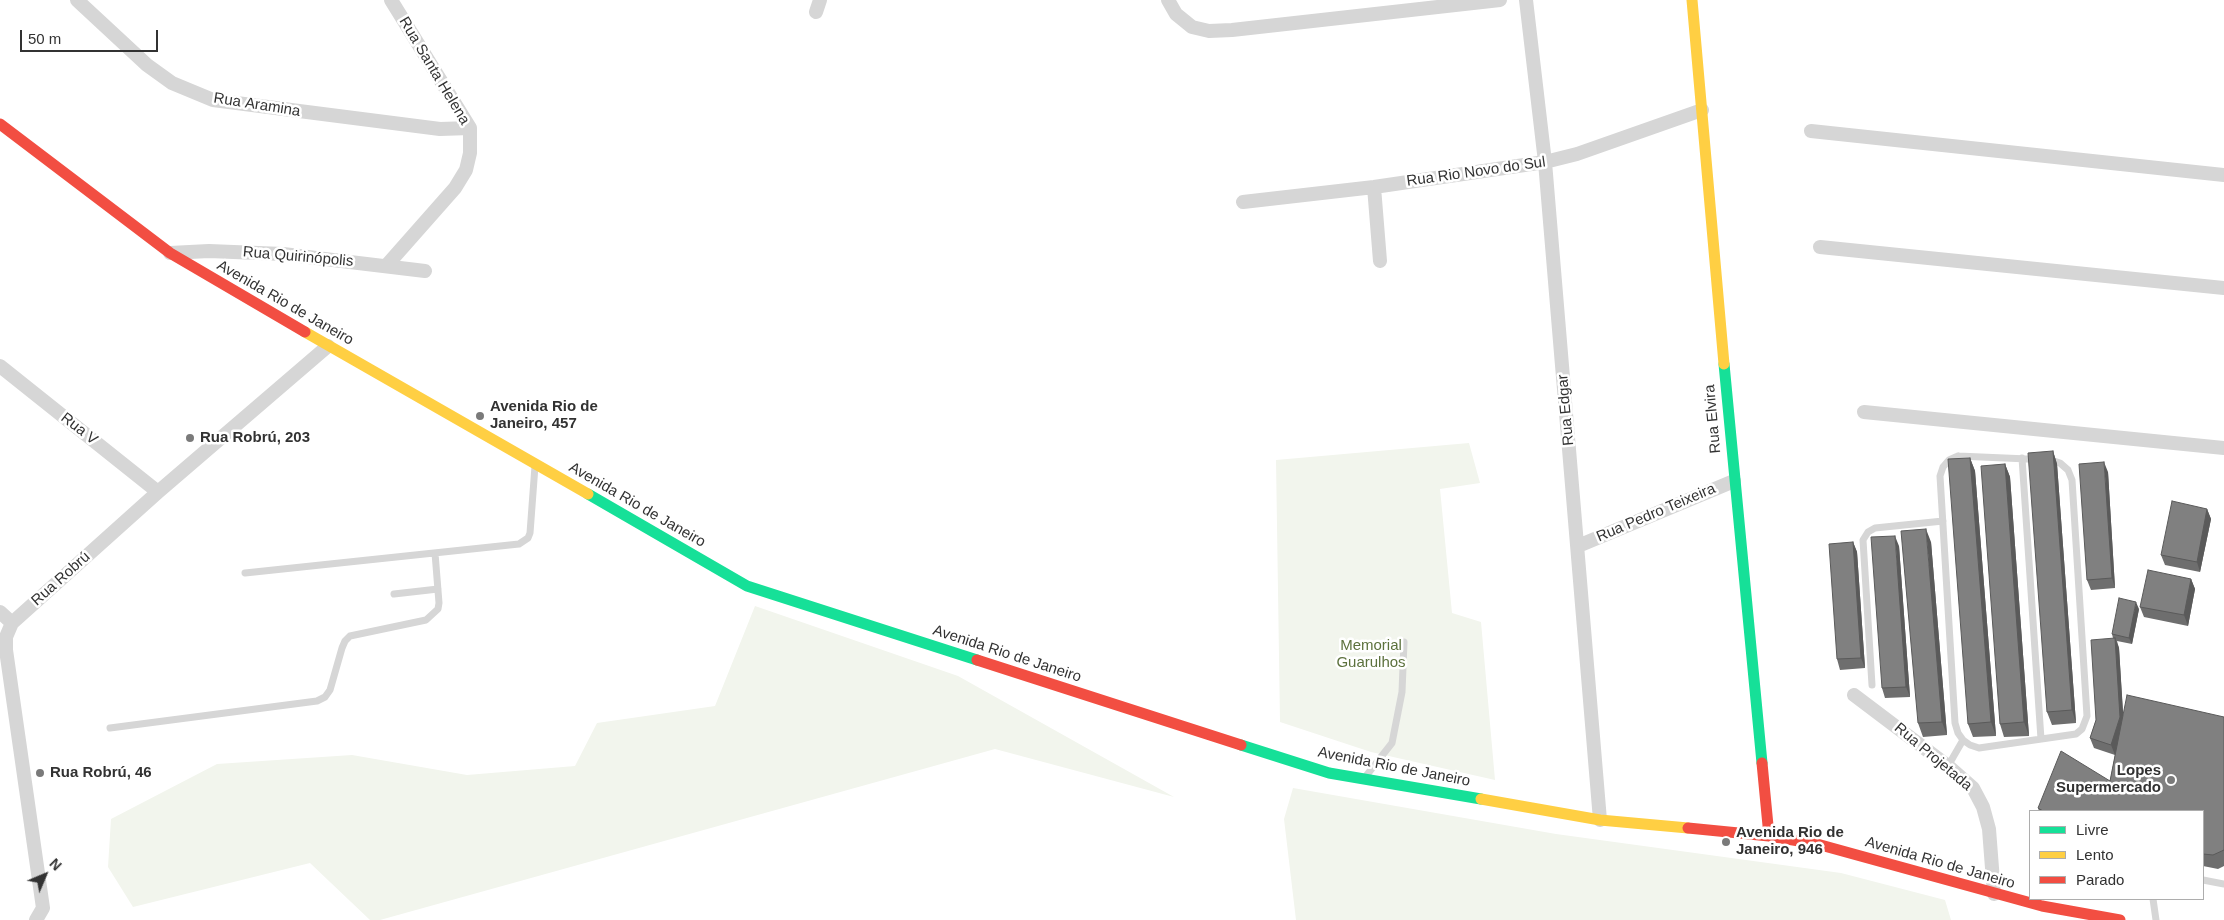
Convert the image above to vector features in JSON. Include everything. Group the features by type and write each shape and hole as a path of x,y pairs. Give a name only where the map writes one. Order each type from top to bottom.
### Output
{"street":[{"name":"Rua Aramina","path":"78,0 147,65 172,83 213,100 440,129 470,128"},
{"name":"Rua Santa Helena","path":"387,266 455,188 466,170 470,153 470,128 391,0"},
{"path":"1168,0 1176,14 1192,27 1209,31 1500,0"},
{"name":"Rua Edgar","path":"1526,0 1545,162 1600,820"},
{"name":"Rua Elvira","path":"1692,0 1734,481 1769,836"},
{"name":"Rua Rio Novo do Sul","path":"1243,202 1374,187 1545,162 1577,154 1702,110"},
{"name":"Avenida Rio de Janeiro","path":"0,124 170,253 328,346 747,586 1329,773 1600,820 1769,836 1817,844 1994,894 2042,906 2120,920"},
{"path":"1811,132 2224,175"},
{"path":"1374,187 1380,261"},
{"path":"1820,247 2224,288"},
{"name":"Rua Quirinópolis","path":"170,253 209,251 283,254 425,271"},
{"name":"Rua Robrú","path":"12,623 158,492 328,346"},
{"name":"Rua V","path":"0,366 158,492"},
{"path":"1864,412 2224,448"},
{"name":"Rua Pedro Teixeira","path":"1578,546 1734,481"},
{"path":"0,612 12,623 6,637 6,650 39,914"},
{"name":"Rua Projetada","path":"1854,695 1948,766 1973,788 1983,807 1989,829 1994,894"}],"lane":[{"path":"1958,456 2022,458 2060,462 2068,470 2072,480 2087,716 2082,729 2076,734 1979,748 1970,746 1962,740 1955,723 1940,476 1943,467 1949,460 1958,456"},
{"path":"2022,458 2041,739"},
{"path":"245,573 519,544 530,533 535,463"},
{"path":"1872,685 1864,540 1868,532 1875,528 1943,522"},
{"path":"110,728 317,701 325,697 330,690 342,648 350,636 356,633 426,620 438,609 435,553"},
{"path":"394,594 438,589"},
{"path":"1364,779 1392,743 1402,692 1404,642"},
{"path":"1948,766 1962,740"},
{"path":"2204,880 2224,884"},
{"path":"2153,900 2156,920"}],"green space":[{"name":"Memorial Guarulhos","path":"1469,443 1480,483 1440,489 1452,613 1481,622 1495,780 1371,752 1280,722 1276,460"},
{"path":"755,606 958,676 1174,797 995,749 380,920 370,920 310,863 133,907 108,867 111,819 217,764 352,755 467,775 575,766 597,723 715,706"},
{"path":"1293,788 1556,834 1841,873 1945,900 1951,920 1296,920 1284,819"}],"building":[{"path":"2053,451 2072,710 2047,712 2028,453"},
{"path":"1970,458 1991,722 1968,724 1948,459"},
{"path":"2104,462 2112,578 2087,580 2079,464"},
{"path":"2005,464 2024,722 2000,724 1981,466"},
{"path":"2172,501 2207,509 2197,562 2161,555"},
{"path":"1926,529 1942,722 1918,723 1901,531"},
{"path":"1895,536 1906,687 1882,688 1871,537"},
{"path":"1853,542 1861,658 1837,659 1829,544"},
{"path":"2148,570 2191,579 2184,615 2140,607"},
{"path":"2119,598 2136,602 2129,638 2112,634"},
{"path":"2115,638 2120,717 2111,745 2090,738 2096,720 2091,640"},
{"name":"Lopes Supermercado","path":"2127,695 2224,717 2224,850 2213,855 2204,854 2204,810 2041,810 2038,808 2061,751 2110,781"}],"traffic: fast":[{"path":"1724,364 1762,763"},
{"path":"588,494 747,586 977,660"},
{"path":"1241,745 1329,773 1481,799"}],"traffic: slow":[{"path":"1692,0 1724,364"},
{"path":"305,332 588,494"},
{"path":"1481,799 1600,820 1688,828"}],"traffic: jam":[{"path":"0,124 170,253 305,332"},
{"path":"977,660 1241,745"},
{"path":"1762,763 1769,836"},
{"path":"1688,828 1769,836 1817,844 2042,906 2120,920"}],"place":[{"name":"Avenida Rio de Janeiro, 457","path":"480,416"},
{"name":"Rua Robrú, 203","path":"190,438"},
{"name":"Rua Robrú, 46","path":"40,773"},
{"name":"Lopes Supermercado","path":"2171,780"},
{"name":"Avenida Rio de Janeiro, 946","path":"1726,842"}]}
